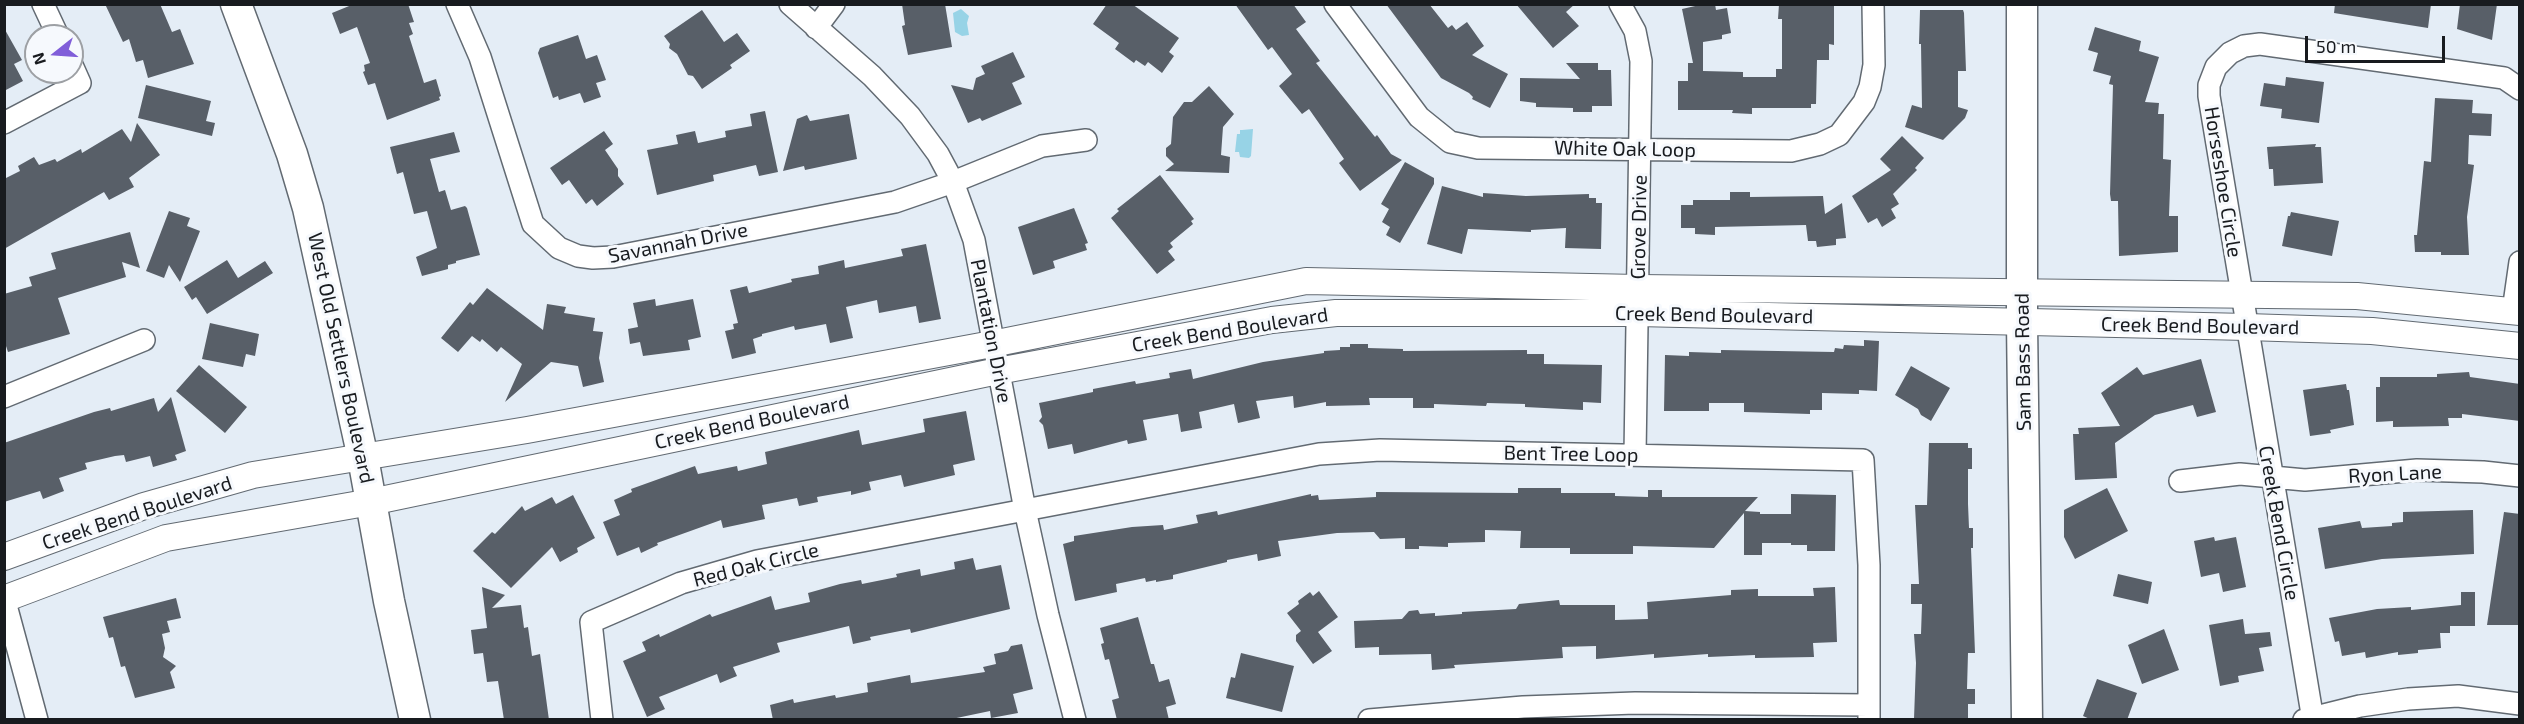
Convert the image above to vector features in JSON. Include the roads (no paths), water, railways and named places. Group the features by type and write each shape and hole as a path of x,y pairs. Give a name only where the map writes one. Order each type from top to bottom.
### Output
{"main road":[{"name":"West Old Settlers Boulevard","path":"236,4 292,154 308,208 363,458 388,601 415,720"},
{"name":"Sam Bass Road","path":"2022,4 2022,308 2027,720"}],"street":[{"path":"43,4 52,24"},
{"name":"Savannah Drive","path":"457,4 480,57 533,224 560,248 578,256 613,257 895,202 953,182 1042,146 1086,140"},
{"name":"Plantation Drive","path":"790,4 872,76 910,116 938,154 953,182 974,240 1025,510 1048,615 1075,720"},
{"path":"816,28 834,4"},
{"name":"White Oak Loop","path":"1335,4 1419,117 1450,142 1478,148 1640,151 1791,151 1820,144 1839,135 1864,102 1870,87 1874,65 1874,4"},
{"name":"Grove Drive","path":"1620,4 1635,31 1639,51 1640,151 1635,455"},
{"name":"Horseshoe Circle","path":"2247,327 2209,96 2209,85 2216,67 2230,53 2244,46 2260,44 2504,78 2520,89"},
{"path":"4,123 78,84"},
{"path":"2516,312 2520,262"},
{"name":"Creek Bend Boulevard","path":"4,557 144,506 253,475 527,430 992,344 1306,281 1637,301 2022,308 2247,327 2372,331 2520,346"},
{"name":"Creek Bend Boulevard","path":"2022,308 2242,296 2356,296 2516,312"},
{"name":"Creek Bend Boulevard","path":"5,599 166,538 371,502 998,371 1272,320 1336,313 1637,301"},
{"name":"Creek Bend Circle","path":"2247,327 2310,719"},
{"path":"4,397 144,340"},
{"name":"Bent Tree Loop","path":"1025,510 1319,454 1349,451 1863,460 1869,565 1869,712"},
{"name":"Ryon Lane","path":"2180,481 2240,474 2305,480 2417,471 2483,472 2520,476"},
{"name":"Red Oak Circle","path":"602,720 591,622 681,583 726,568 1025,510"},
{"path":"5,599 38,720"},
{"path":"2310,719 2360,706 2408,699 2458,696 2520,704"},
{"path":"1369,720 1523,707 1635,702 1869,712"}],"water":[{"path":"961,9 969,16 967,23 969,35 962,36 955,32 953,13"},
{"path":"1253,129 1251,156 1249,158 1240,157 1239,152 1235,152 1237,134 1240,134 1240,130"}]}
